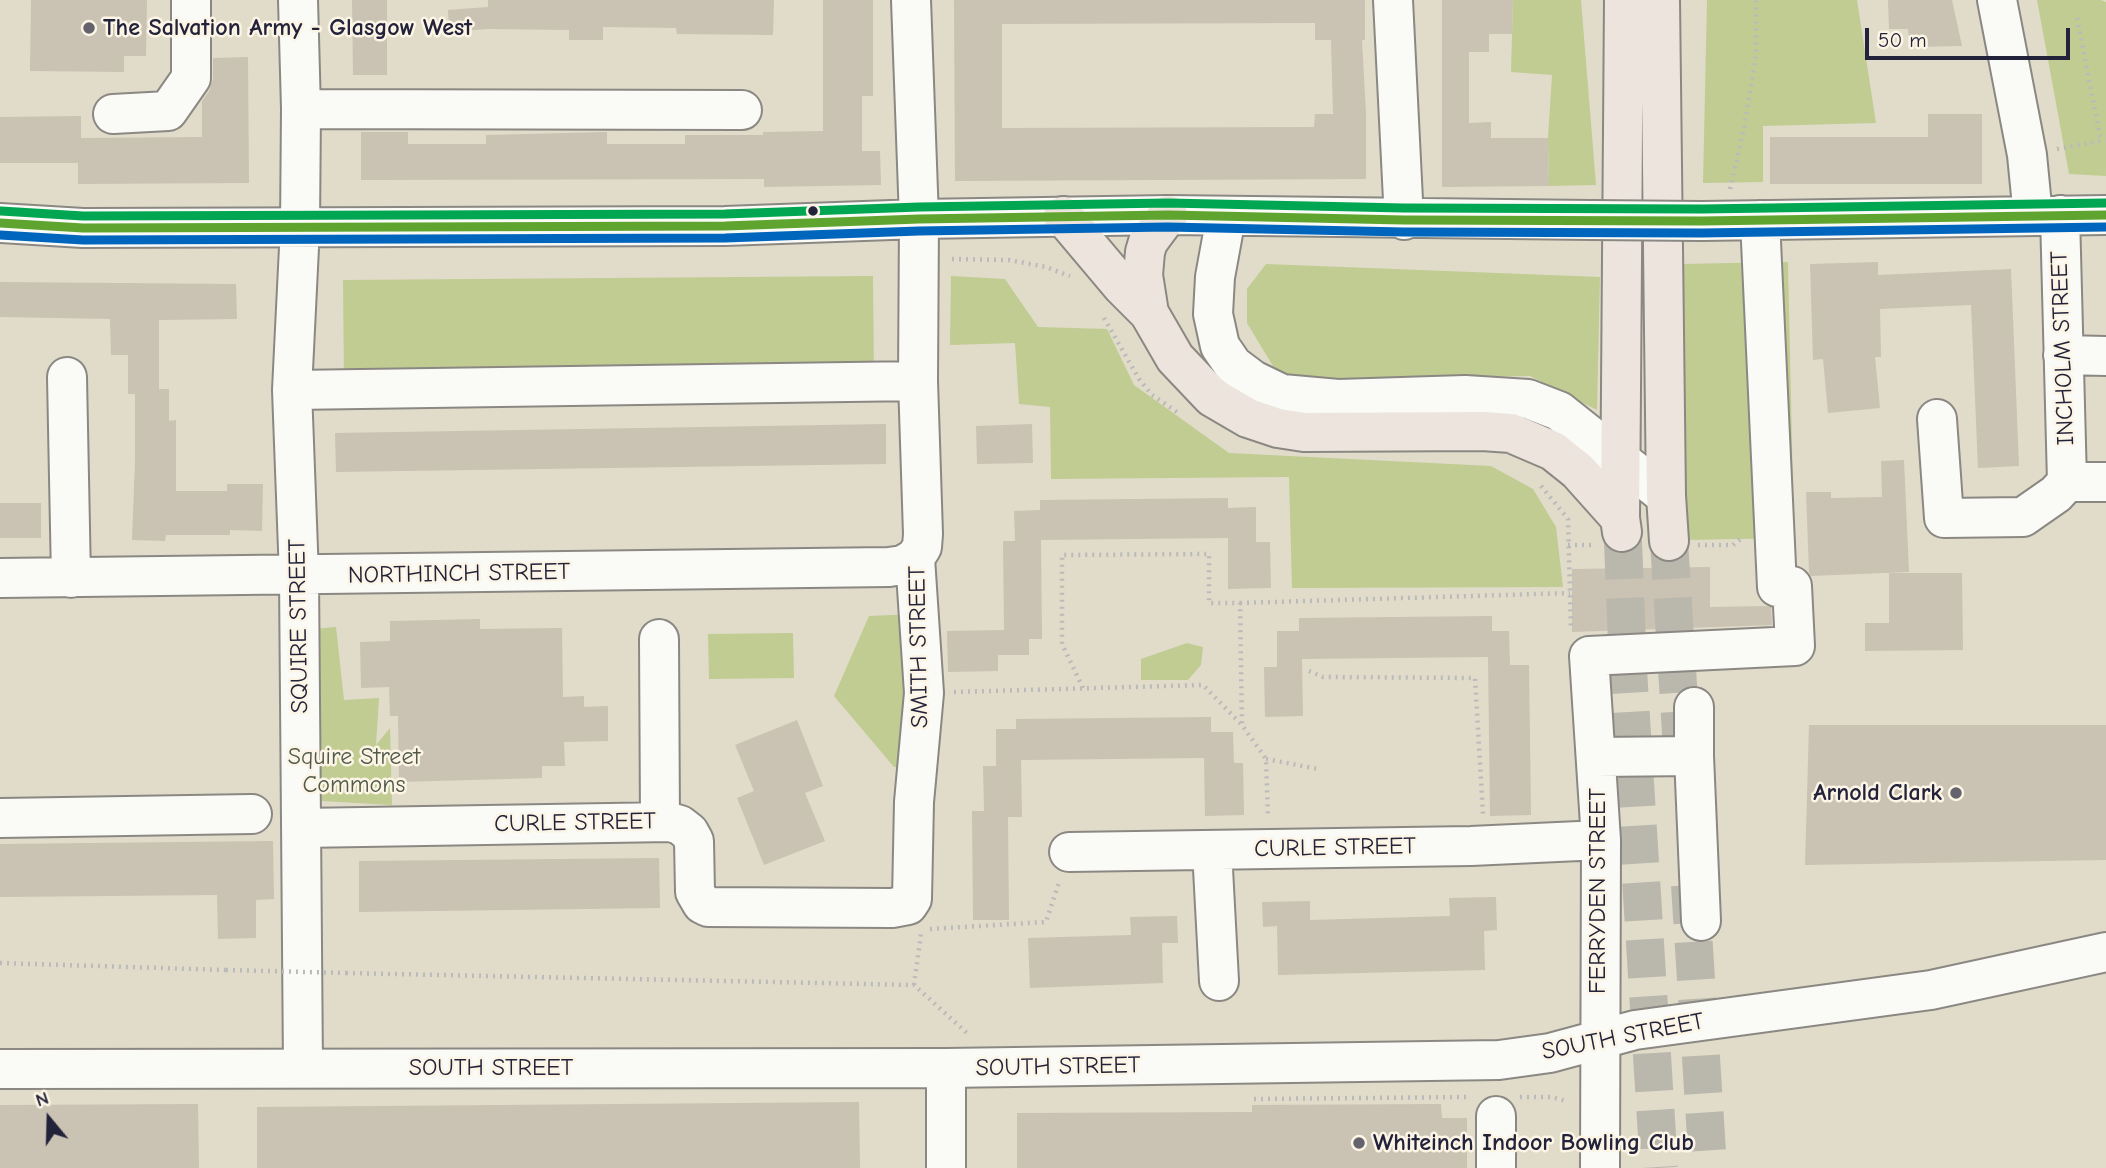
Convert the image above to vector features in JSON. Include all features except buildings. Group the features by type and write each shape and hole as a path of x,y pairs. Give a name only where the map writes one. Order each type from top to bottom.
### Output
{"main road":[{"path":"1660,0 1666,496 1669,541"},
{"path":"1063,216 1122,286 1149,313 1175,358 1212,397 1234,412 1278,428 1304,432 1511,433 1553,451 1578,471 1622,529 1621,7"},
{"path":"1149,313 1143,275 1144,252 1168,215"}],"street":[{"path":"113,114 168,111 191,78 191,0"},
{"name":"SQUIRE STREET","path":"298,0 300,227 292,390 299,576 303,1068"},
{"name":"SMITH STREET","path":"911,0 920,262 918,381 923,534 922,547 915,558 924,693 914,802 915,917"},
{"path":"1393,0 1404,219"},
{"name":"INCHOLM STREET","path":"1997,0 2027,155 2046,215 2063,355 2067,482"},
{"path":"301,109 742,110"},
{"path":"0,223 83,228 725,226 919,219 1168,215 1728,221 2106,215"},
{"path":"1226,216 1215,277 1213,314 1220,346 1233,365 1252,380 1282,394 1338,399 1465,394 1528,399 1559,411 1666,496"},
{"name":"FERRYDEN STREET","path":"1600,1168 1601,840 1589,656 1795,646 1792,586 1777,587 1728,221"},
{"path":"2063,355 2106,356"},
{"path":"67,377 71,578"},
{"path":"292,390 918,381"},
{"path":"1937,419 1944,518 2023,517 2056,494 2067,482 2106,482"},
{"name":"NORTHINCH STREET","path":"0,578 889,567 904,565 915,558"},
{"path":"659,639 660,821"},
{"path":"1694,708 1700,921"},
{"path":"1596,757 1694,756"},
{"path":"0,818 252,814"},
{"name":"CURLE STREET","path":"302,828 660,821 680,825 689,832 694,841 695,892 702,904 708,908 891,908 915,917"},
{"name":"CURLE STREET","path":"1069,852 1485,845 1601,840"},
{"path":"1212,850 1219,981"},
{"name":"SOUTH STREET","path":"0,1069 946,1068 1499,1060 1550,1053 1647,1028 1931,990 2106,952"},
{"path":"946,1068 946,1168"},
{"path":"1496,1115 1496,1168"}],"path":[{"path":"1728,221 1756,56 1756,0"},
{"path":"2027,155 2101,141 2077,18"},
{"path":"920,262 959,258 1009,260 1046,267 1077,281"},
{"path":"1083,688 1062,644 1062,555 1209,554 1209,603 1570,593"},
{"path":"1240,603 1242,725"},
{"path":"1309,671 1323,677 1475,678 1485,845"},
{"path":"924,693 1203,685 1242,725 1266,759 1269,849"},
{"path":"1266,759 1318,769"},
{"path":"0,963 914,985 915,917 1046,922 1069,852"}],"green space":[{"path":"1513,0 1581,0 1596,185 1549,186 1548,138 1552,75 1511,72"},
{"path":"1707,0 1857,0 1876,123 1763,126 1763,182 1703,183"},
{"path":"2037,0 2106,2 2106,176 2069,174"},
{"path":"1788,262 1794,538 1685,540 1679,264"},
{"path":"1266,264 1600,277 1597,410 1530,376 1282,381 1247,323 1247,289"},
{"path":"873,276 874,380 344,385 343,280"},
{"path":"951,276 1005,279 1038,327 1107,329 1134,385 1229,453 1491,466 1533,489 1556,527 1563,587 1292,588 1289,477 1051,479 1050,407 1019,404 1015,343 950,345"},
{"path":"915,614 918,766 894,767 834,696 869,616"},
{"name":"Squire Street Commons","path":"336,627 344,700 379,698 376,745 390,728 392,805 322,801 314,629"},
{"path":"793,633 794,678 709,679 708,634"},
{"path":"1187,643 1203,647 1201,665 1188,680 1141,680 1141,659"}],"tunnel":[{"path":"1623,541 1628,670 1659,1168"},
{"path":"1669,541 1682,749"},
{"path":"1690,885 1708,1168"}],"transit line":[{"path":"1,211 83,216 725,214 919,207 1168,203 1404,208 1702,209 2106,203"},
{"path":"0,223 83,228 725,226 919,219 1168,215 1404,220 1702,221 2106,215"},
{"path":"0,235 83,240 725,238 919,231 1168,227 1404,232 1702,233 2106,227"}],"place":[{"name":"The Salvation Army - Glasgow West","path":"89,28"},
{"name":"Arnold Clark","path":"1956,793"},
{"name":"Whiteinch Indoor Bowling Club","path":"1359,1143"}]}
